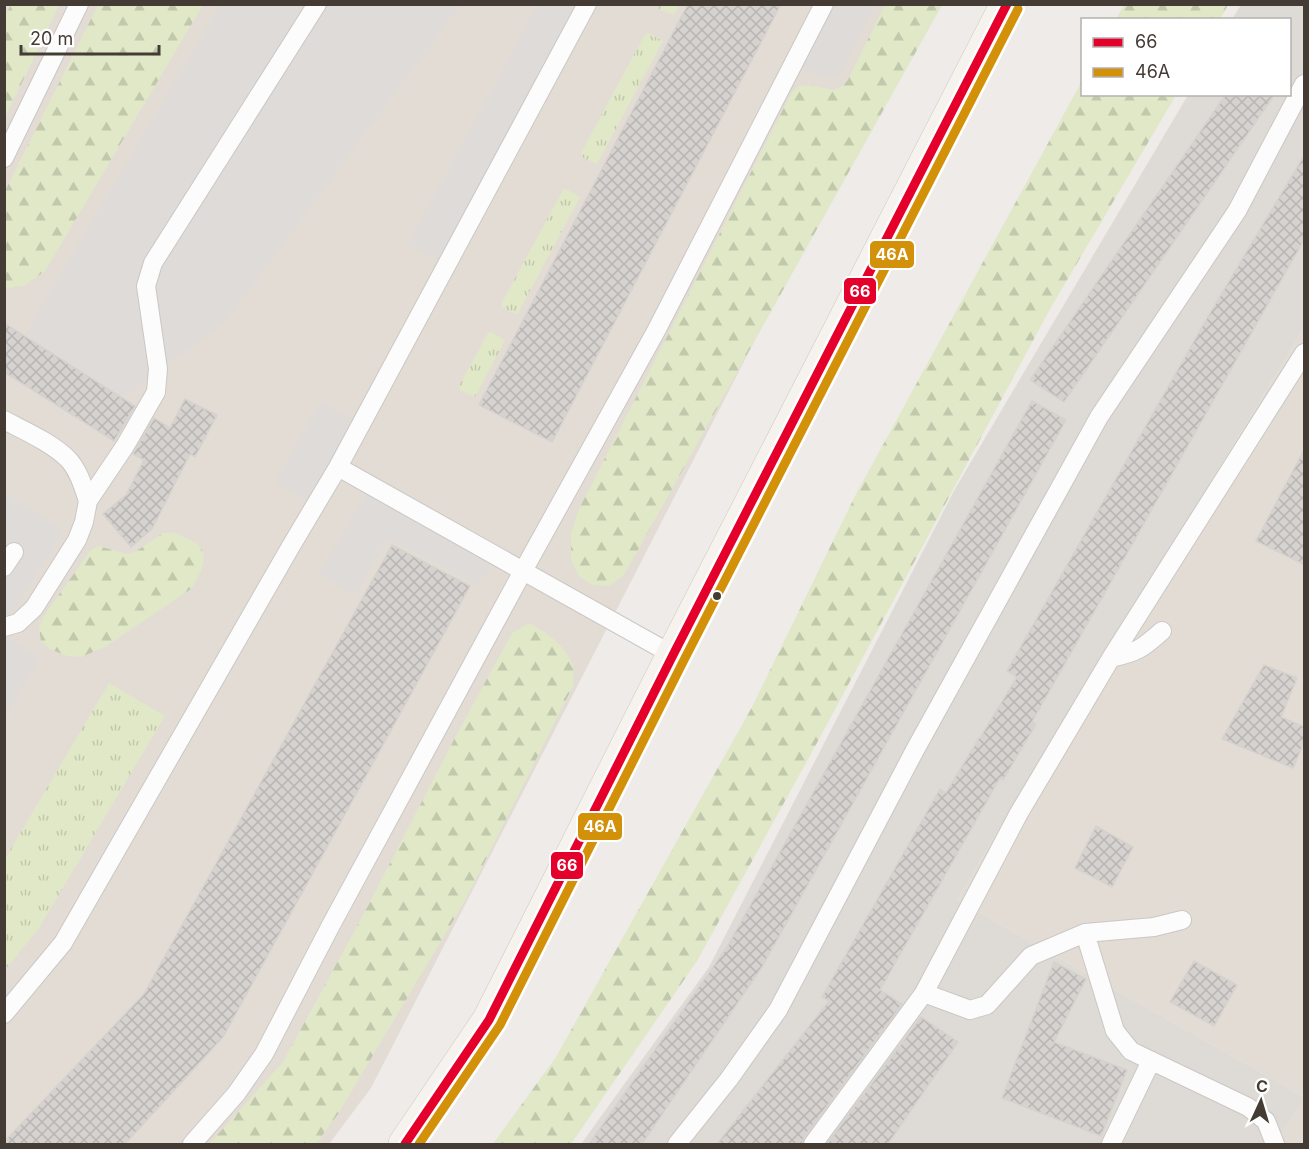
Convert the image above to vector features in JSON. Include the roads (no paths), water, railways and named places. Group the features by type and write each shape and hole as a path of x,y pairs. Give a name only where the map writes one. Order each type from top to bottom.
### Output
{"main road":[{"path":"405,1144 489,1020 673,655 1007,4"}],"lane":[{"path":"4,158 79,4"},
{"path":"4,627 18,623 34,608 77,540 84,522 88,501 125,446 156,392 158,369 146,286 153,263 317,4"},
{"path":"4,1014 63,943 338,467 587,4"},
{"path":"192,1144 236,1094 264,1054 331,925 656,331 824,4"},
{"path":"677,1144 729,1079 778,1010 915,750 1099,417 1237,211 1305,84"},
{"path":"813,1144 924,993 1019,813 1111,658 1305,353"},
{"path":"4,420 47,443 68,459 81,478 88,501"},
{"path":"338,467 673,655"},
{"path":"1111,658 1142,649 1162,631"},
{"path":"924,993 970,1010 987,1005 1031,956 1085,933 1154,927 1182,921"},
{"path":"1085,933 1115,1031 1131,1051 1248,1107 1266,1121 1275,1144"},
{"path":"1111,1144 1151,1061"}]}
